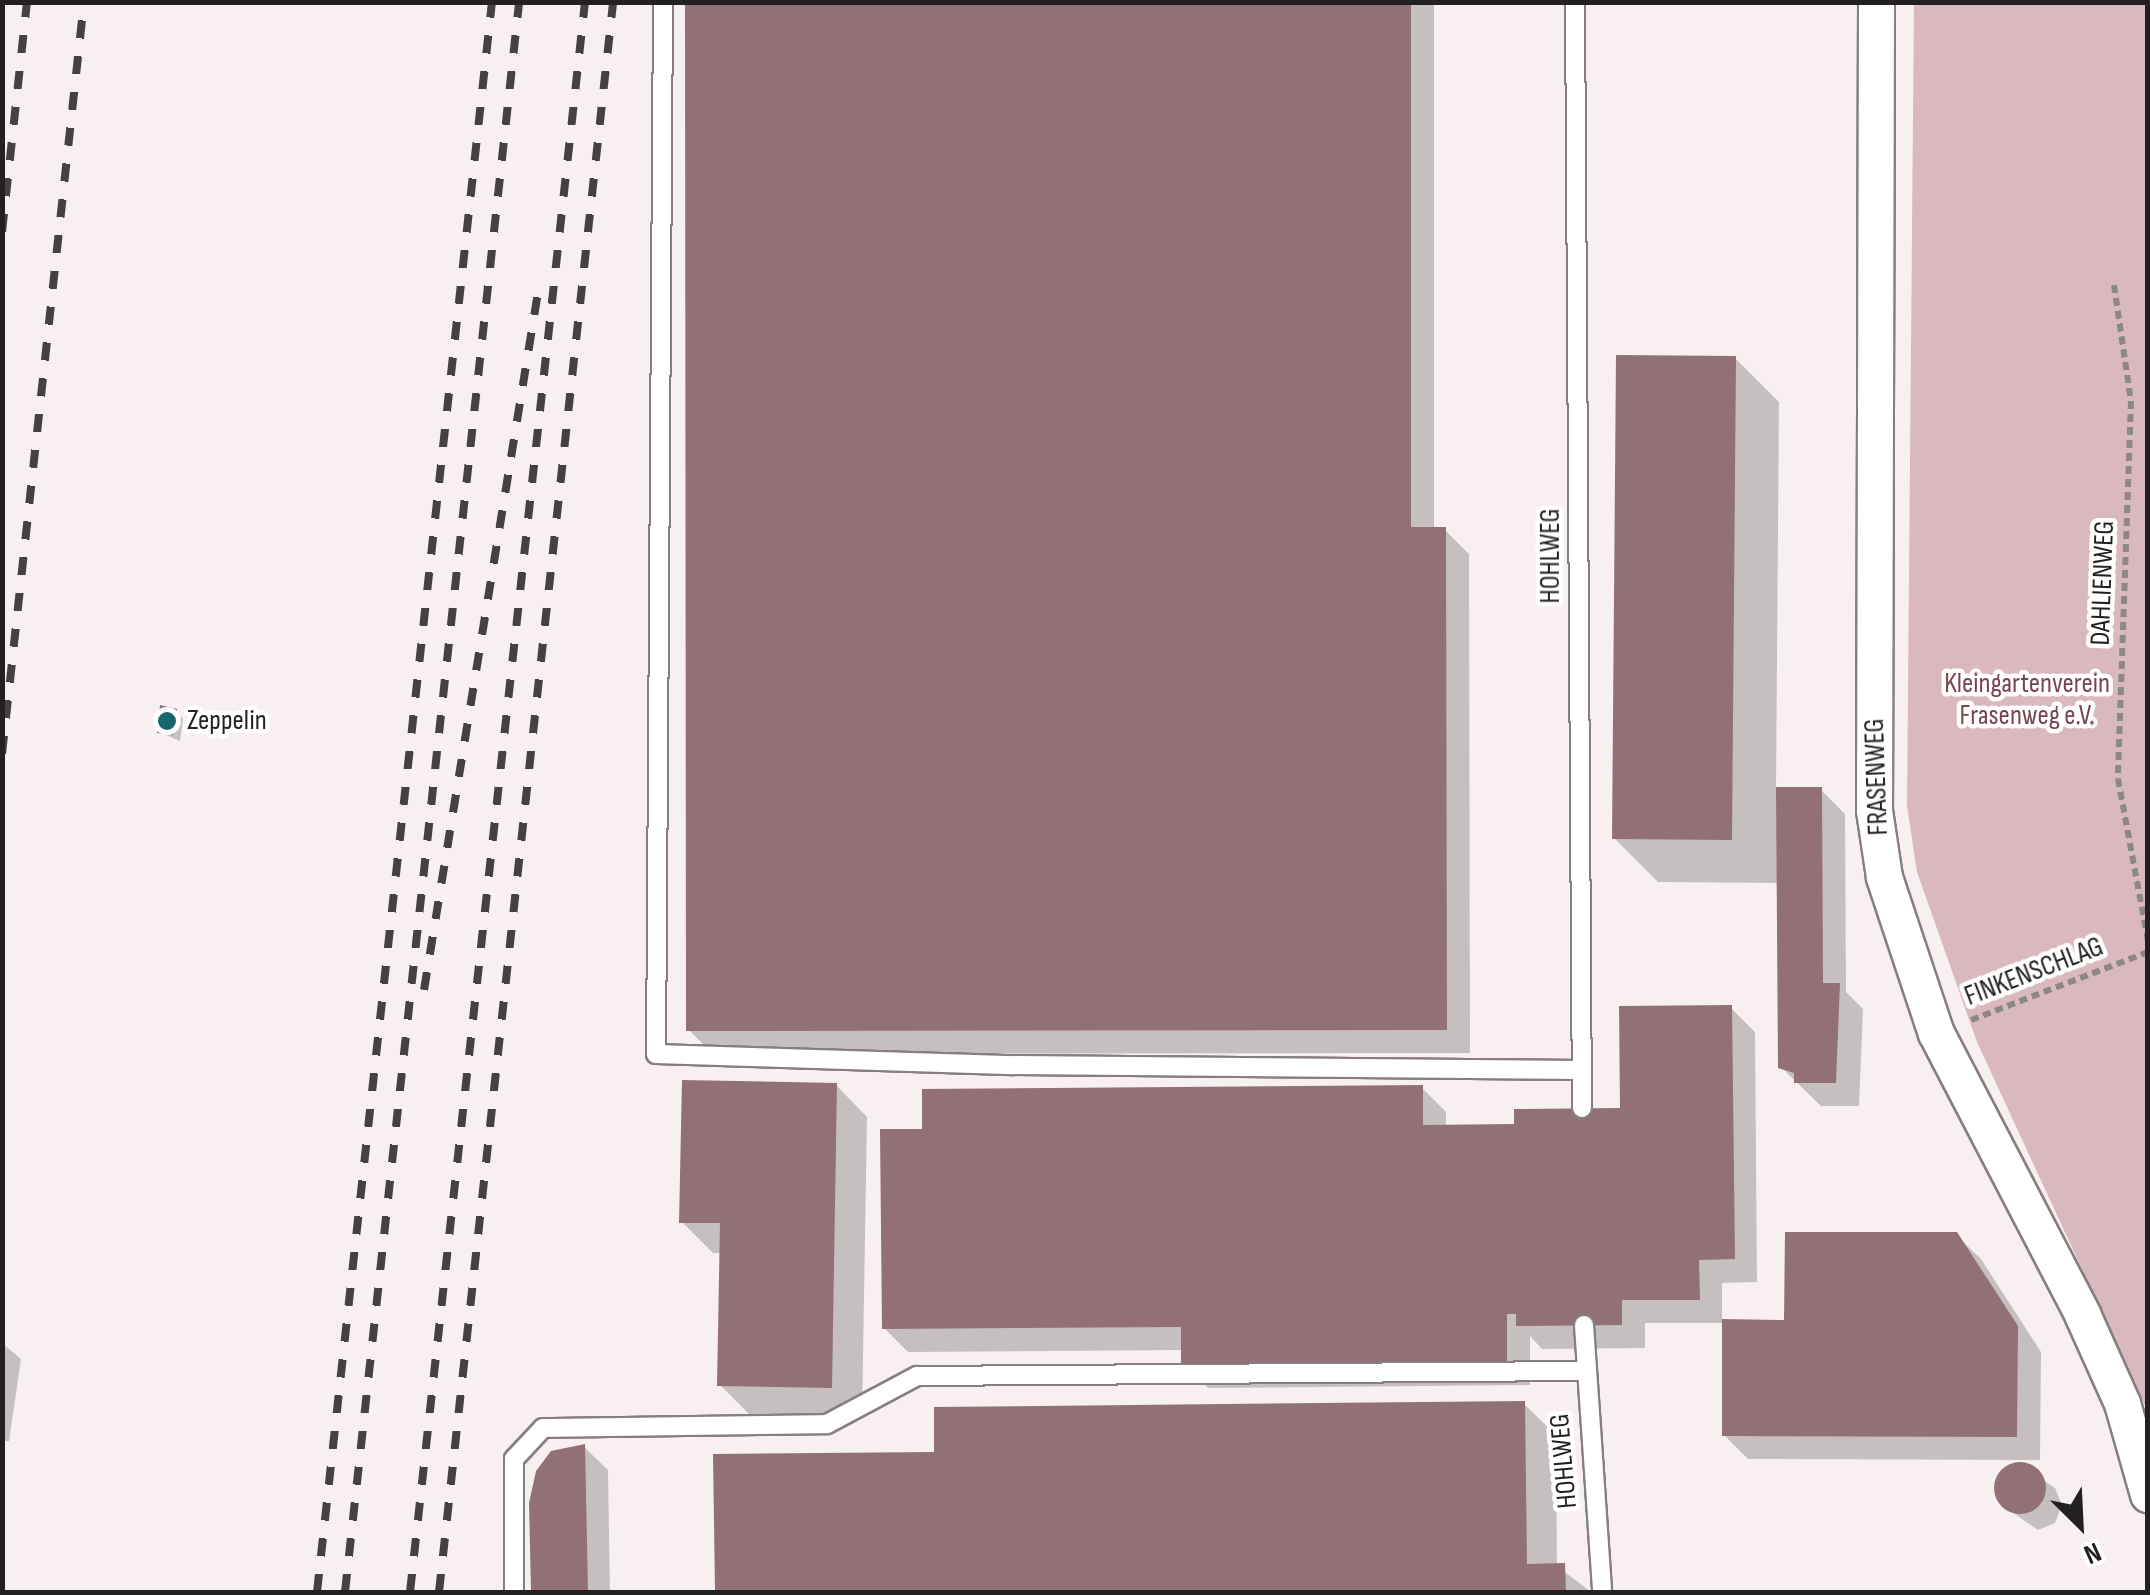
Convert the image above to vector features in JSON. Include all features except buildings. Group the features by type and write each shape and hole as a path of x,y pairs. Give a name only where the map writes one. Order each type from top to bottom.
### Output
{"street":[{"name":"FRASENWEG","path":"1876,2 1874,810 1884,878 1936,1034 2082,1314 2122,1404 2148,1494"}],"lane":[{"path":"663,2 656,1054 1582,1070"},
{"name":"HOHLWEG","path":"1575,2 1582,1108"},
{"name":"HOHLWEG","path":"1584,1325 1584,1370 1602,1592"},
{"path":"514,1592 514,1458 542,1428 827,1424 917,1376 1584,1370"}],"path":[{"name":"DAHLIENWEG","path":"2114,285 2131,401 2118,779 2148,941"},
{"name":"FINKENSCHLAG","path":"1936,1034 2148,952"}],"green space":[{"name":"Kleingartenverein Frasenweg e.V.","path":"1914,3 2147,3 2147,1410 1977,1042 1917,872 1907,806"}],"railway":[{"path":"2,232 27,2"},
{"path":"2,754 84,2"},
{"path":"317,1592 492,2"},
{"path":"345,1592 519,2"},
{"path":"410,1592 585,2"},
{"path":"439,1592 613,2"},
{"path":"424,990 540,280"}],"place":[{"name":"Zeppelin","path":"167,721"}]}
